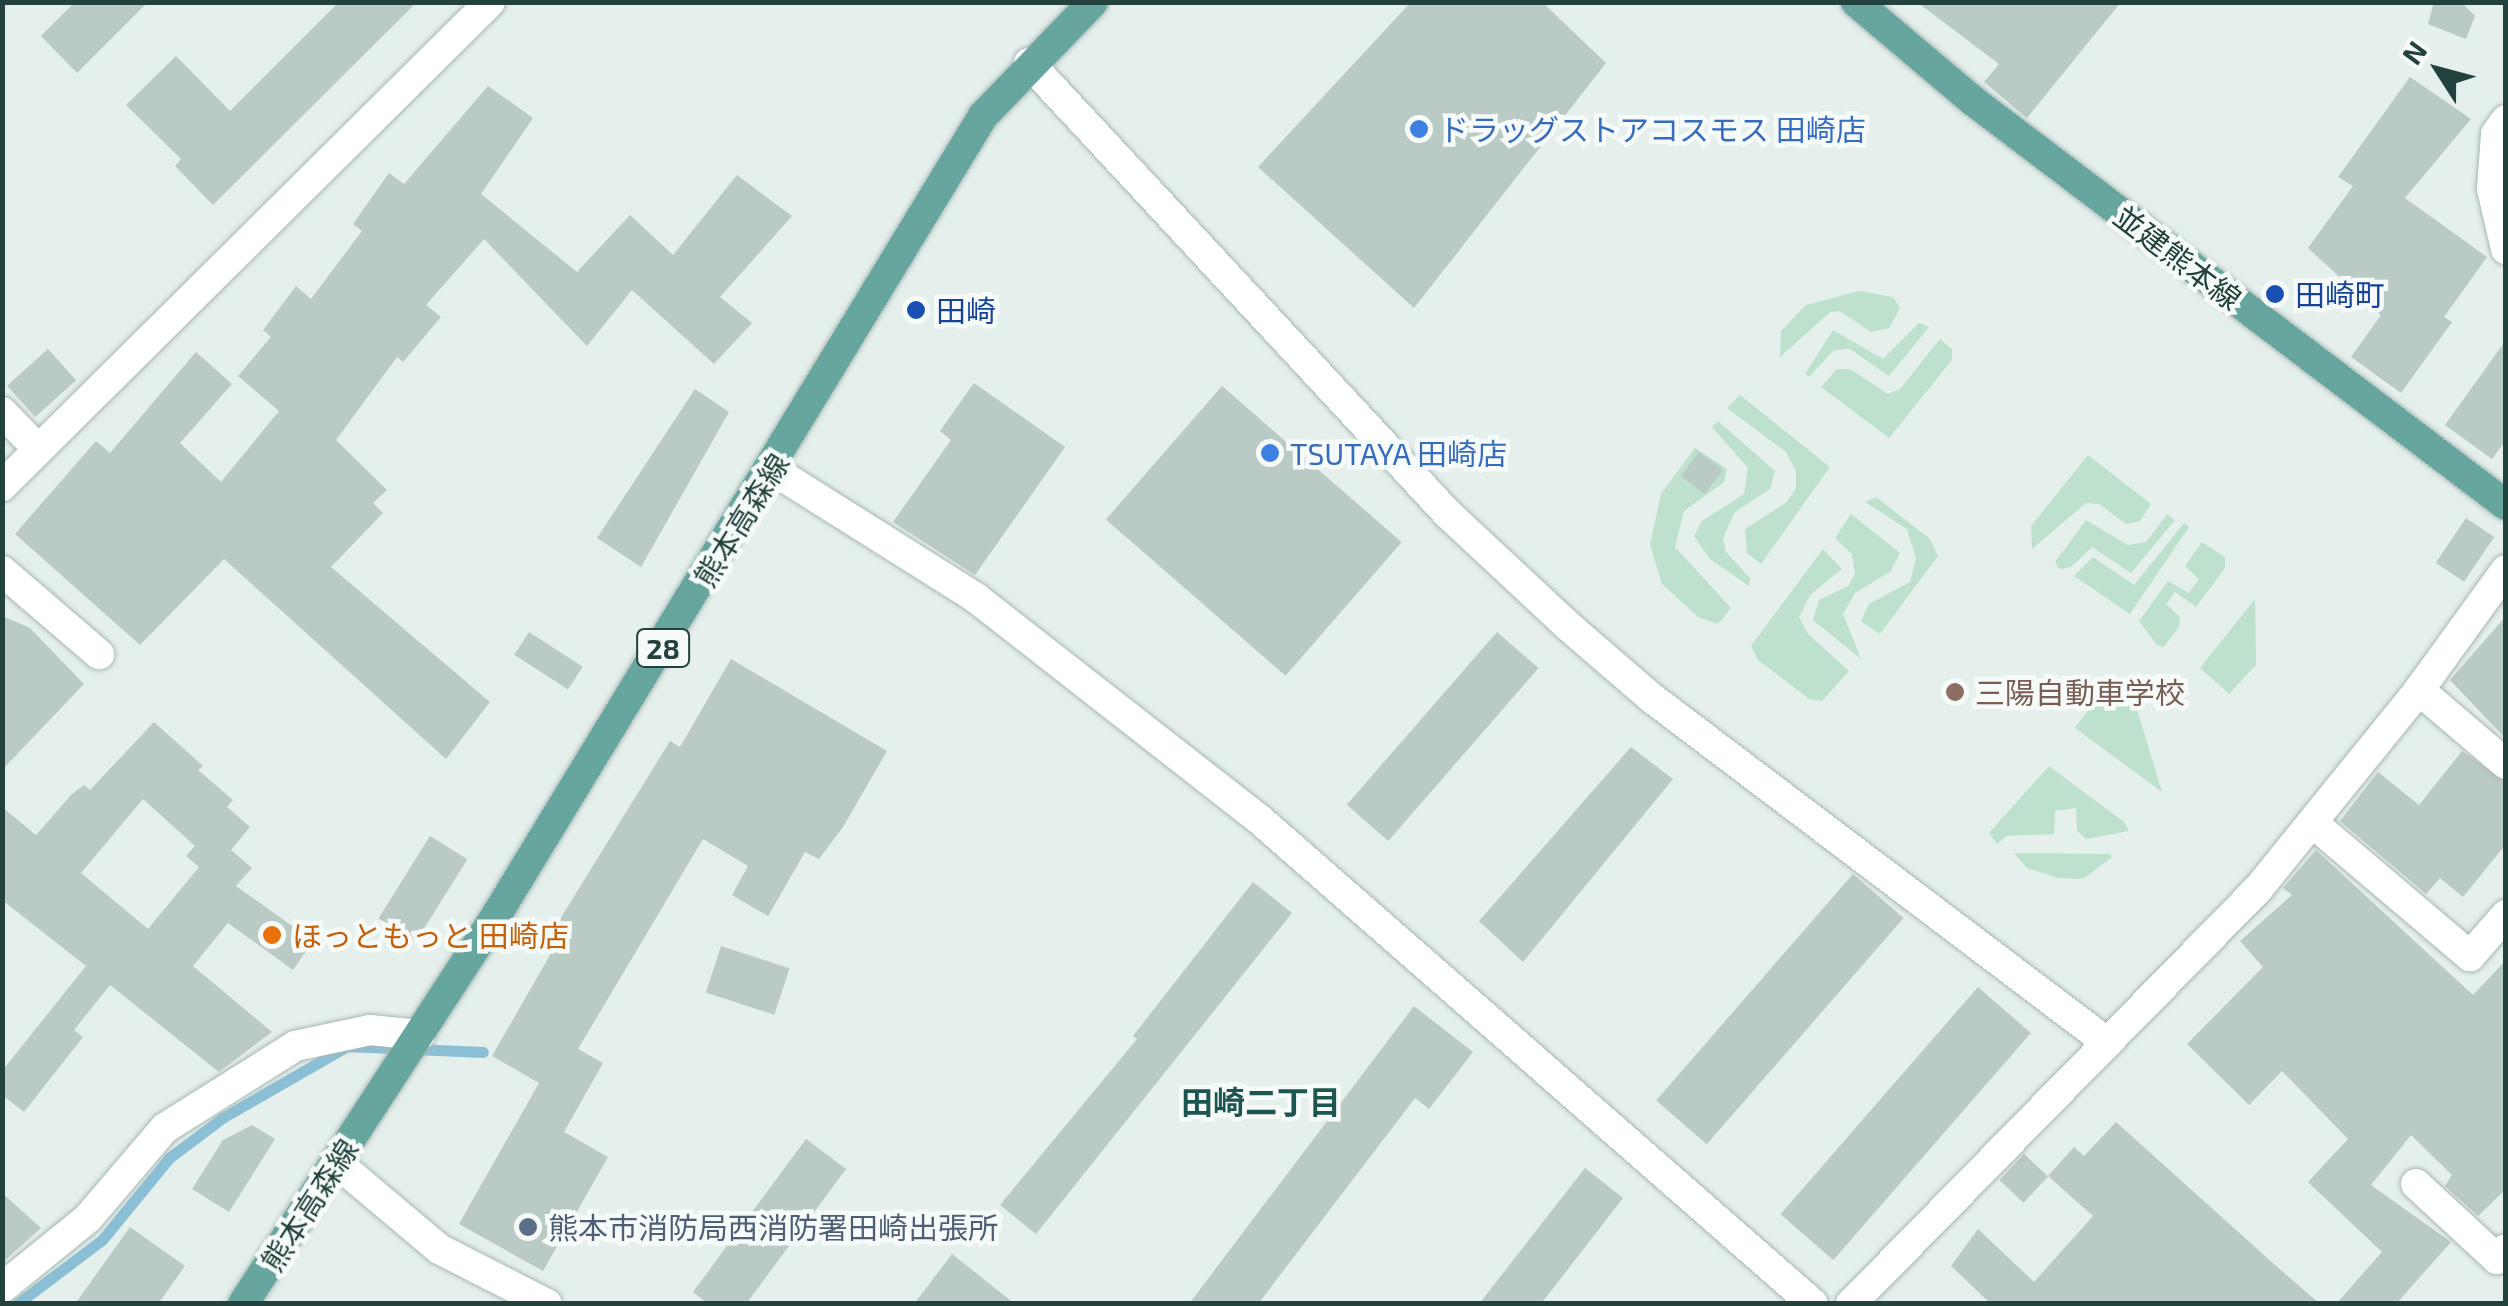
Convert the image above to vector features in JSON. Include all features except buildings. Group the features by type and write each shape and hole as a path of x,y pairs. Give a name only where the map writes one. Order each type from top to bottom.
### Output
{"main road":[{"name":"熊本高森線","path":"243,1304 420,1034 772,470 983,116 1029,63 1092,2"},
{"name":"並建熊本線","path":"1856,2 1972,100 2506,505"}],"street":[{"path":"2,486 36,446 490,2"},
{"path":"1029,63 1448,514 1568,626 1652,699 2105,1040"},
{"path":"2506,120 2496,134 2492,190 2506,249"},
{"path":"2,412 36,446"},
{"path":"772,470 976,598 1260,819 1813,1304"},
{"path":"2,570 99,654"},
{"path":"1851,1304 2105,1040 2258,889 2419,690 2506,570"},
{"path":"2419,690 2506,764"},
{"path":"2313,823 2470,956 2506,916"},
{"path":"2,1288 88,1218 165,1128 295,1046 370,1030 420,1034"},
{"path":"337,1163 439,1249 547,1304"},
{"path":"2416,1184 2497,1259 2506,1249"}],"green space":[{"path":"1859,291 1893,297 1900,308 1889,328 1871,332 1840,311 1830,312 1780,357 1781,331 1806,305"},
{"path":"1919,323 1929,327 1889,376 1850,349 1834,350 1809,377 1805,374 1833,330 1883,359"},
{"path":"1940,339 1952,349 1952,360 1889,438 1821,387 1837,369 1850,369 1888,394 1900,389"},
{"path":"1740,395 1830,467 1761,564 1747,553 1745,529 1787,502 1796,488 1796,471 1786,452 1727,408"},
{"path":"1718,421 1775,471 1770,489 1735,512 1723,538 1726,552 1750,578 1749,586 1710,559 1694,536 1702,521 1744,494 1748,468 1712,427"},
{"path":"1695,448 1727,469 1724,482 1684,511 1675,547 1731,608 1718,624 1698,617 1662,584 1650,545 1661,494"},
{"path":"2088,455 2151,504 2140,521 2126,524 2099,504 2086,503 2032,549 2031,526"},
{"path":"1876,497 1930,539 1938,556 1880,634 1861,621 1869,604 1910,582 1916,558 1907,529 1865,502"},
{"path":"1851,514 1900,553 1891,571 1855,593 1843,614 1861,659 1813,620 1819,600 1848,586 1855,574 1852,554 1835,538"},
{"path":"2167,514 2175,520 2131,573 2092,547 2071,567 2059,569 2055,562 2086,520 2128,545 2146,542"},
{"path":"2184,523 2189,527 2130,614 2074,576 2093,557 2134,585"},
{"path":"2202,542 2225,557 2225,568 2196,607 2175,592 2166,604 2180,617 2179,627 2164,647 2157,645 2139,621 2168,581 2189,593 2199,579 2185,566"},
{"path":"1823,549 1842,569 1810,595 1799,617 1808,634 1849,671 1822,701 1809,699 1758,660 1751,646"},
{"path":"2255,599 2256,665 2229,694 2200,668"},
{"path":"2112,677 2133,696 2162,792 2075,728"},
{"path":"2049,766 2124,822 2129,831 2086,839 2077,831 2076,808 2055,811 2054,834 2006,836 1997,844 1989,833"},
{"path":"2014,853 2111,854 2111,858 2083,879 2058,878 2027,868"}],"waterway":[{"path":"17,1304 102,1240 169,1158 222,1118 347,1046 483,1052"}],"place":[{"name":"ドラッグストアコスモス 田崎店","path":"1419,129"},
{"name":"田崎町","path":"2275,294"},
{"name":"田崎","path":"916,310"},
{"name":"TSUTAYA 田崎店","path":"1270,453"},
{"name":"三陽自動車学校","path":"1955,692"},
{"name":"ほっともっと 田崎店","path":"272,935"},
{"name":"熊本市消防局西消防署田崎出張所","path":"528,1227"}],"district":[{"name":"田崎二丁目","path":"1261,1101"}]}
